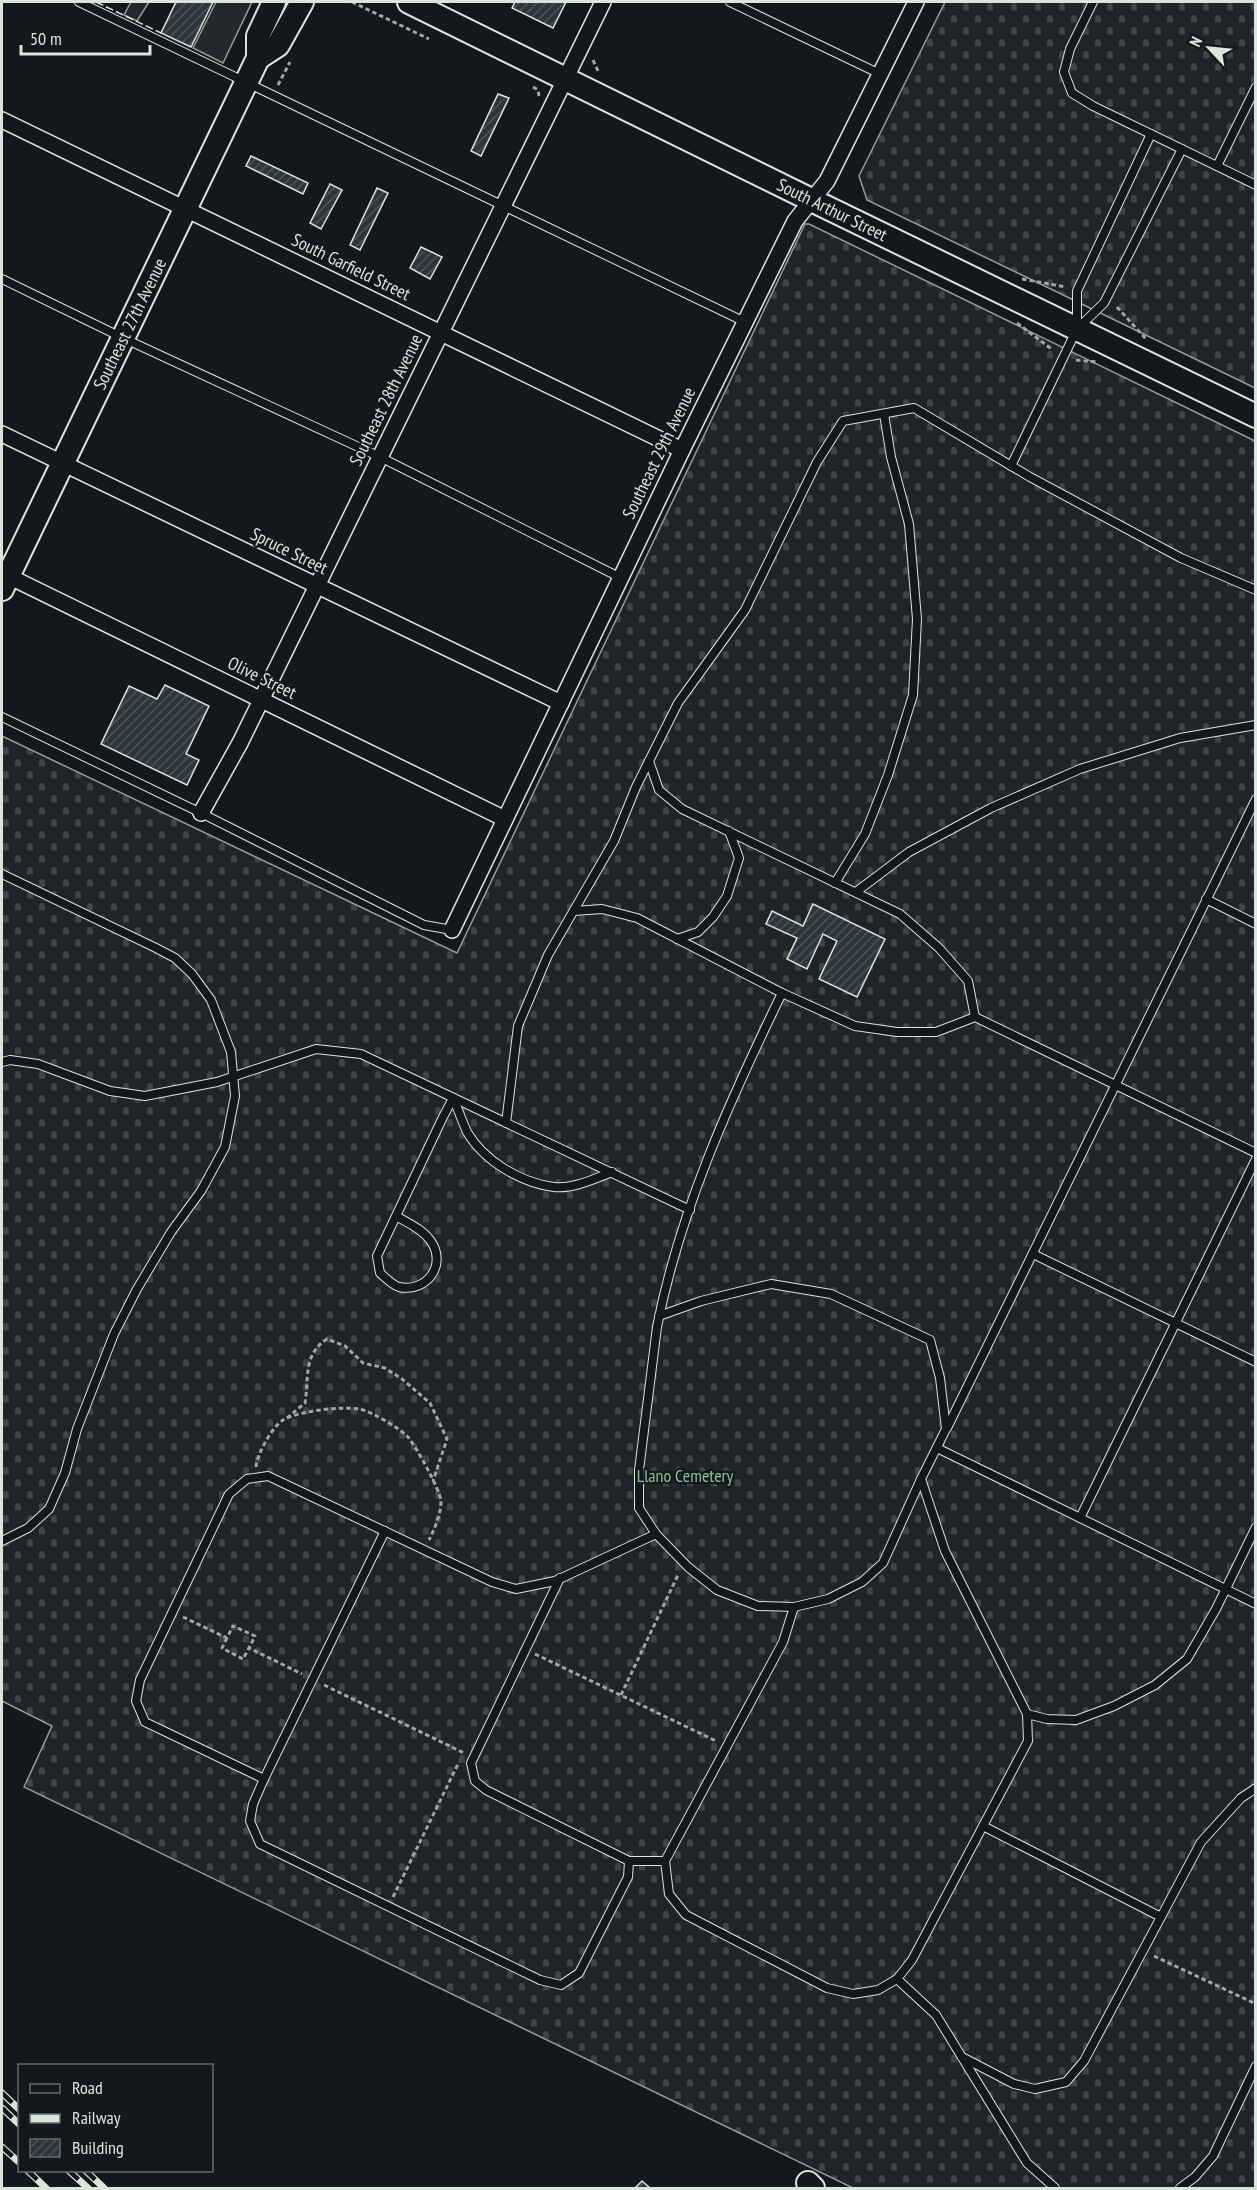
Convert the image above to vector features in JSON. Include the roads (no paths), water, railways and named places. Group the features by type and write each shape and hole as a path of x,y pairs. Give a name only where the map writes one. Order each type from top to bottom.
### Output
{"main road":[{"name":"Southeast 27th Avenue","path":"4,580 258,58 258,36 274,2"},
{"name":"Southeast 27th Avenue","path":"258,58 278,45 302,2"},
{"name":"South Arthur Street","path":"409,2 1256,416"}],"street":[{"name":"Southeast 28th Avenue","path":"201,813 261,700 603,2"},
{"name":"Southeast 29th Avenue","path":"452,930 682,450 795,221 827,181 916,2"},
{"name":"South Garfield Street","path":"2,120 682,450"},
{"name":"Spruce Street","path":"2,434 561,703"},
{"name":"Olive Street","path":"4,580 261,700 505,819"}],"lane":[{"path":"79,2 745,322"},
{"path":"730,2 880,74"},
{"path":"1093,2 1070,48 1064,72 1072,93 1093,106 1256,185"},
{"path":"1217,166 1256,87"},
{"path":"1077,328 1077,291 1151,134"},
{"path":"1011,466 1077,328 1104,303 1182,149"},
{"path":"2,279 123,338 380,457 621,578"},
{"path":"506,1123 518,1026 548,955 614,841 649,760 678,703 745,610 817,462 843,421 914,408 1011,466 1181,558 1256,590"},
{"path":"835,883 865,834 888,775 913,695 917,619 909,524 891,457 884,414"},
{"path":"2,717 201,813 424,926 452,930"},
{"path":"856,892 909,852 991,807 1080,769 1180,738 1256,725"},
{"path":"649,760 659,790 682,809 900,914 939,948 968,981 975,1017"},
{"path":"782,993 738,1083 690,1210 667,1280 659,1316 639,1470 639,1508 656,1534 684,1563 717,1590 758,1606 794,1607 828,1599 862,1582 883,1563 921,1479 1256,799"},
{"path":"677,939 698,932 713,917 727,896 739,858 729,831"},
{"path":"2,874 175,958 192,974 212,1000 231,1052 235,1096 225,1147 201,1191 171,1232 137,1289 114,1334 77,1429 65,1473 49,1509 28,1528 2,1541"},
{"path":"1206,899 1256,924"},
{"path":"574,911 602,909 637,918 782,993 855,1026 897,1032 936,1032 975,1017 1256,1153"},
{"path":"2,1062 10,1060 38,1064 110,1091 145,1096 217,1082 316,1049 361,1054 690,1210"},
{"path":"453,1098 468,1133 496,1164 516,1176 555,1187 581,1184 612,1172"},
{"path":"396,1216 423,1232 432,1242 438,1260 433,1276 416,1287 397,1286 380,1273 376,1256 453,1098"},
{"path":"1080,1518 1256,1159"},
{"path":"1033,1254 1256,1362"},
{"path":"659,1316 701,1300 771,1284 831,1294 930,1340 940,1378 946,1429"},
{"path":"937,1448 1256,1604"},
{"path":"264,1779 146,1722 136,1701 140,1680 229,1494 247,1479 268,1476 492,1582 516,1589 560,1578 656,1534"},
{"path":"794,1607 783,1642 665,1861 669,1894 686,1915 827,1988 853,1994 878,1990 897,1979 912,1960 1028,1741 1027,1714 945,1551 921,1479"},
{"path":"1027,1714 1047,1719 1076,1720 1114,1706 1155,1685 1188,1659 1256,1527"},
{"path":"385,1531 253,1804 250,1821 260,1844 540,1980 561,1985 579,1972 628,1877 630,1861"},
{"path":"560,1578 471,1763 475,1781 486,1790 630,1861 665,1861"},
{"path":"962,2057 1014,2084 1035,2088 1066,2082 1084,2061 1201,1842 1241,1798 1256,1788"},
{"path":"983,1826 1161,1917"},
{"path":"897,1979 936,2015 1027,2163 1056,2188"},
{"path":"1180,2188 1195,2177 1212,2156 1256,2066"}],"railway":[{"path":"2,2093 18,2108"},
{"path":"2,2108 18,2123"},
{"path":"2,2147 18,2161"},
{"path":"29,2172 46,2188"},
{"path":"70,2172 88,2188"},
{"path":"87,2172 104,2188"}],"park label":[{"name":"Llano Cemetery","path":"685,1476"}]}
